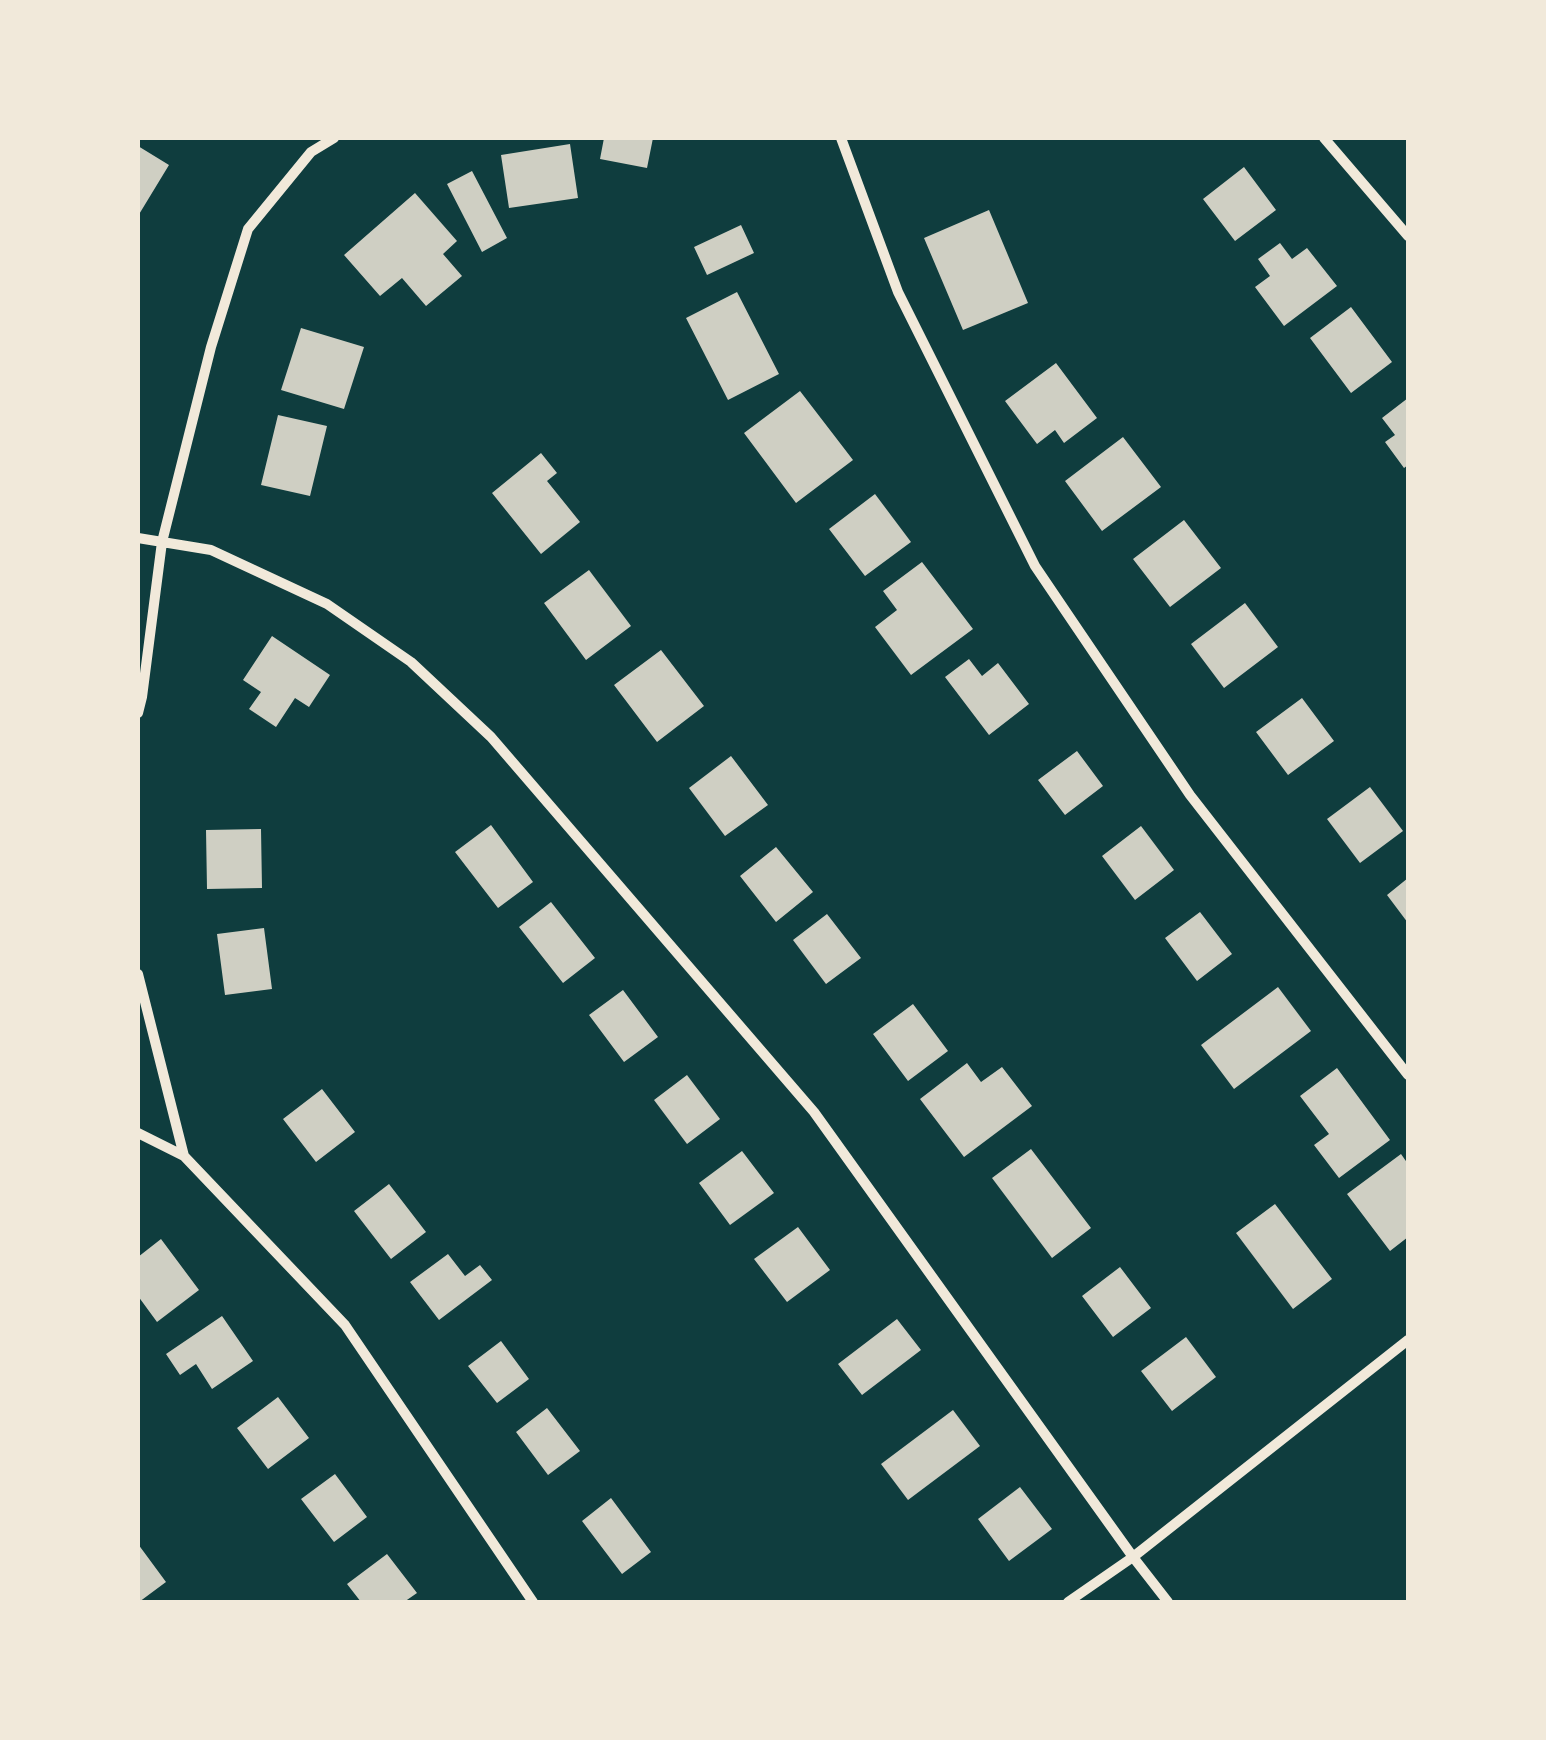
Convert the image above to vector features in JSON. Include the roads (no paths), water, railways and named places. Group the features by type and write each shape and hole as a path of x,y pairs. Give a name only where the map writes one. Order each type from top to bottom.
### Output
{"street":[{"path":"138,714 162,542 211,347 248,229 310,152 334,138"},
{"path":"841,138 898,292 1035,566 1190,795 1408,1075"},
{"path":"1324,138 1408,236"},
{"path":"138,538 212,550 327,604 412,662 491,737 814,1112 1168,1602"},
{"path":"138,974 184,1156"},
{"path":"138,1132 184,1156 345,1324 533,1602"},
{"path":"1068,1602 1133,1556 1408,1340"}]}
